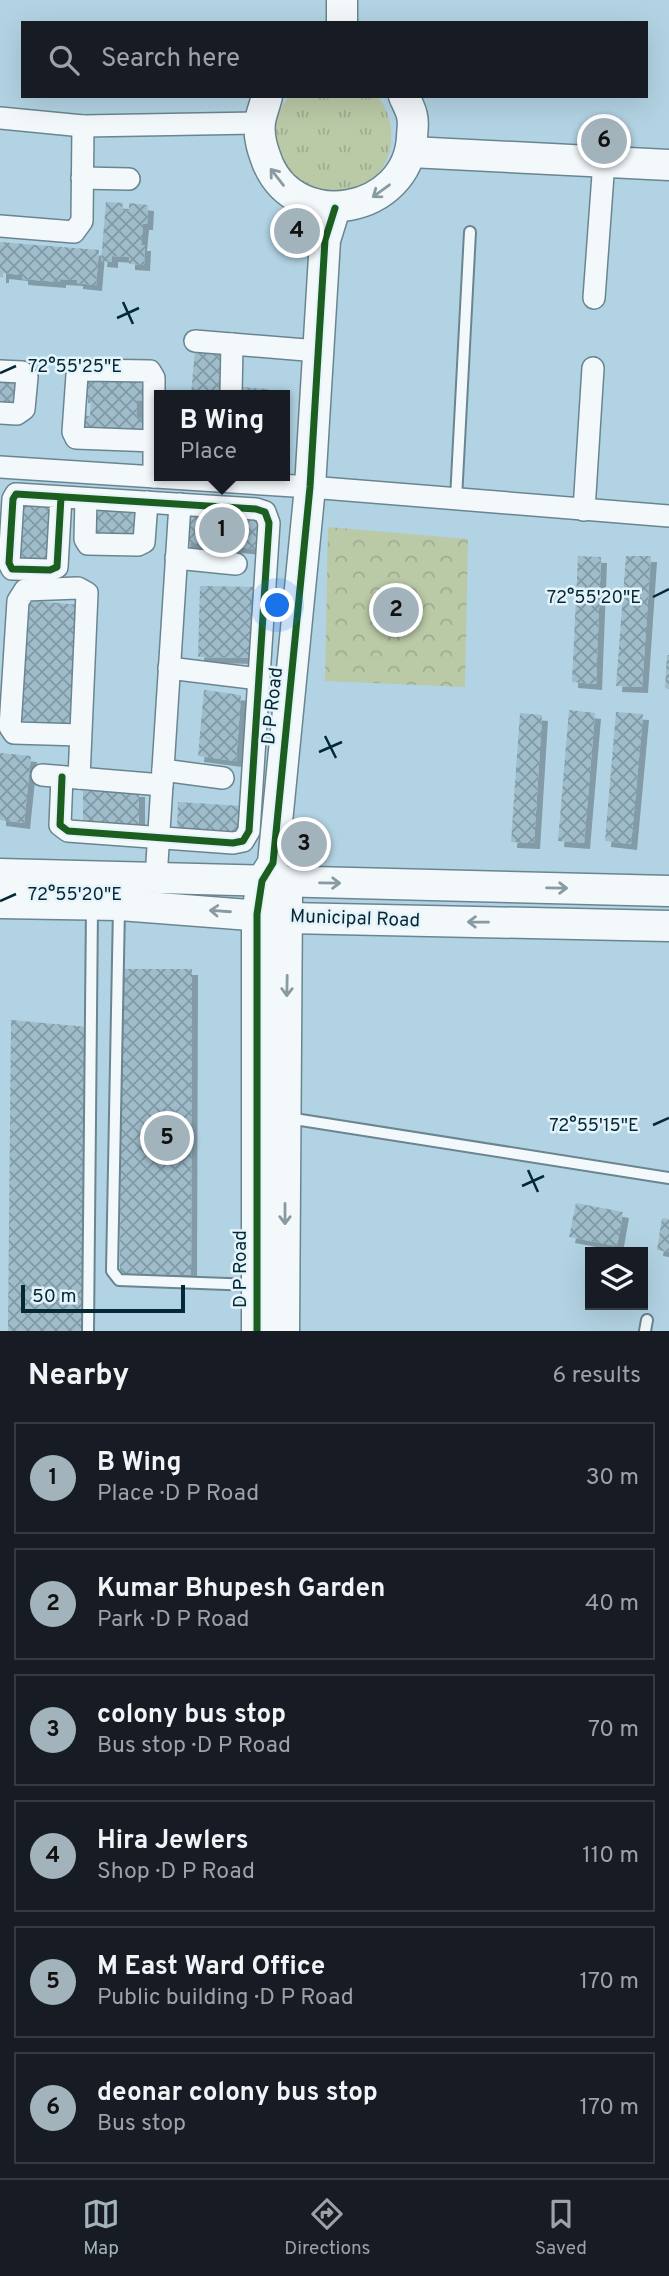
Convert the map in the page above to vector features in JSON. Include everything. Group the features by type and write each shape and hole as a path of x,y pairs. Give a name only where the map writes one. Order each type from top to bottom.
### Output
{"street":[{"path":"342,0 342,21"},
{"path":"0,118 83,127 263,110 262,148 272,172 288,191 310,203 335,208 360,204 383,193 400,175 411,152 413,118 405,98"},
{"path":"0,226 74,232 82,221 83,127"},
{"path":"411,152 669,164"},
{"path":"594,298 604,161"},
{"path":"82,178 129,179"},
{"name":"D P Road","path":"257,1331 257,914 274,875 310,487 325,240 335,208"},
{"path":"195,341 318,351"},
{"path":"231,390 232,344"},
{"path":"584,510 593,368"},
{"path":"0,467 154,477 154,442 154,378 150,371 84,370 77,374 73,432 76,438 154,442"},
{"path":"0,371 22,372 27,377 24,409 17,414 0,413"},
{"path":"216,481 669,516"},
{"path":"61,497 256,509 265,512 269,523 249,831 243,841 233,843 68,831 60,825 61,777 80,735 87,593 78,588 25,590 18,601 10,727 14,733 80,735"},
{"path":"86,499 85,538 88,544 138,545 144,542 147,502"},
{"path":"156,878 180,504"},
{"path":"176,558 236,564"},
{"path":"169,668 259,678"},
{"path":"61,777 223,778"},
{"name":"Municipal Road","path":"0,874 111,895 288,918 669,926"},
{"name":"D P Road","path":"274,875 288,918 284,1331"},
{"name":"Municipal Road","path":"0,902 111,895 156,878 274,875 669,891"}],"lane":[{"path":"456,499 470,232"},
{"path":"111,895 113,1271 119,1280 257,1285"},
{"path":"88,1331 111,895"},
{"path":"285,1118 669,1178"}],"green space":[{"path":"288,98 378,98 390,120 392,134 387,160 371,181 355,191 316,193 283,169 273,133 277,115"},
{"path":"328,527 468,539 465,687 325,681"}],"building":[{"path":"106,202 123,203 122,210 129,211 129,203 148,205 147,224 143,224 141,245 145,245 144,265 129,264 129,257 112,256 112,262 101,261"},
{"path":"0,242 99,250 96,285 77,283 77,280 60,279 60,282 22,279 22,275 3,273 3,277 0,277"},
{"path":"195,350 221,354 218,390 191,390"},
{"path":"84,376 147,379 146,401 137,400 136,418 145,419 144,436 81,432 82,415 90,416 91,397 82,397"},
{"path":"0,377 20,379 17,409 0,408"},
{"path":"242,387 268,389 268,390 242,390"},
{"path":"16,501 54,501 50,566 14,565"},
{"path":"91,507 142,508 140,539 89,539"},
{"path":"187,510 260,517 257,549 184,542"},
{"path":"578,556 601,557 596,684 572,682"},
{"path":"626,556 651,556 642,687 616,686"},
{"path":"200,586 255,587 254,658 198,657"},
{"path":"26,600 80,605 70,731 16,727"},
{"path":"669,655 669,689 665,688"},
{"path":"204,690 241,695 236,761 198,756"},
{"path":"569,710 595,713 584,843 558,841"},
{"path":"616,712 643,714 631,844 605,841"},
{"path":"520,713 542,715 534,843 511,842"},
{"path":"0,753 31,756 24,823 0,820"},
{"path":"83,791 139,791 139,824 83,824"},
{"path":"178,802 242,806 240,835 177,831"},
{"path":"121,969 192,969 191,1275 120,1275"},
{"path":"11,1020 88,1027 85,1331 8,1331"},
{"path":"576,1203 623,1212 617,1246 569,1237"},
{"path":"662,1218 669,1219 669,1252 657,1250"}],"cycle path":[{"path":"257,1331 257,914 262,881 273,863 310,487 325,240 335,208"},
{"path":"61,497 57,567 50,570 12,569 9,563 13,499 16,494 256,509 265,512 269,523 249,831 243,841 233,843 68,831 60,825 62,777"}],"place":[{"name":"deonar colony bus stop","path":"604,141"},
{"name":"Hira Jewlers","path":"297,231"},
{"name":"B Wing","path":"222,530"},
{"name":"Kumar Bhupesh Garden","path":"396,610"},
{"name":"colony bus stop","path":"304,844"},
{"name":"M East Ward Office","path":"167,1138"}]}
